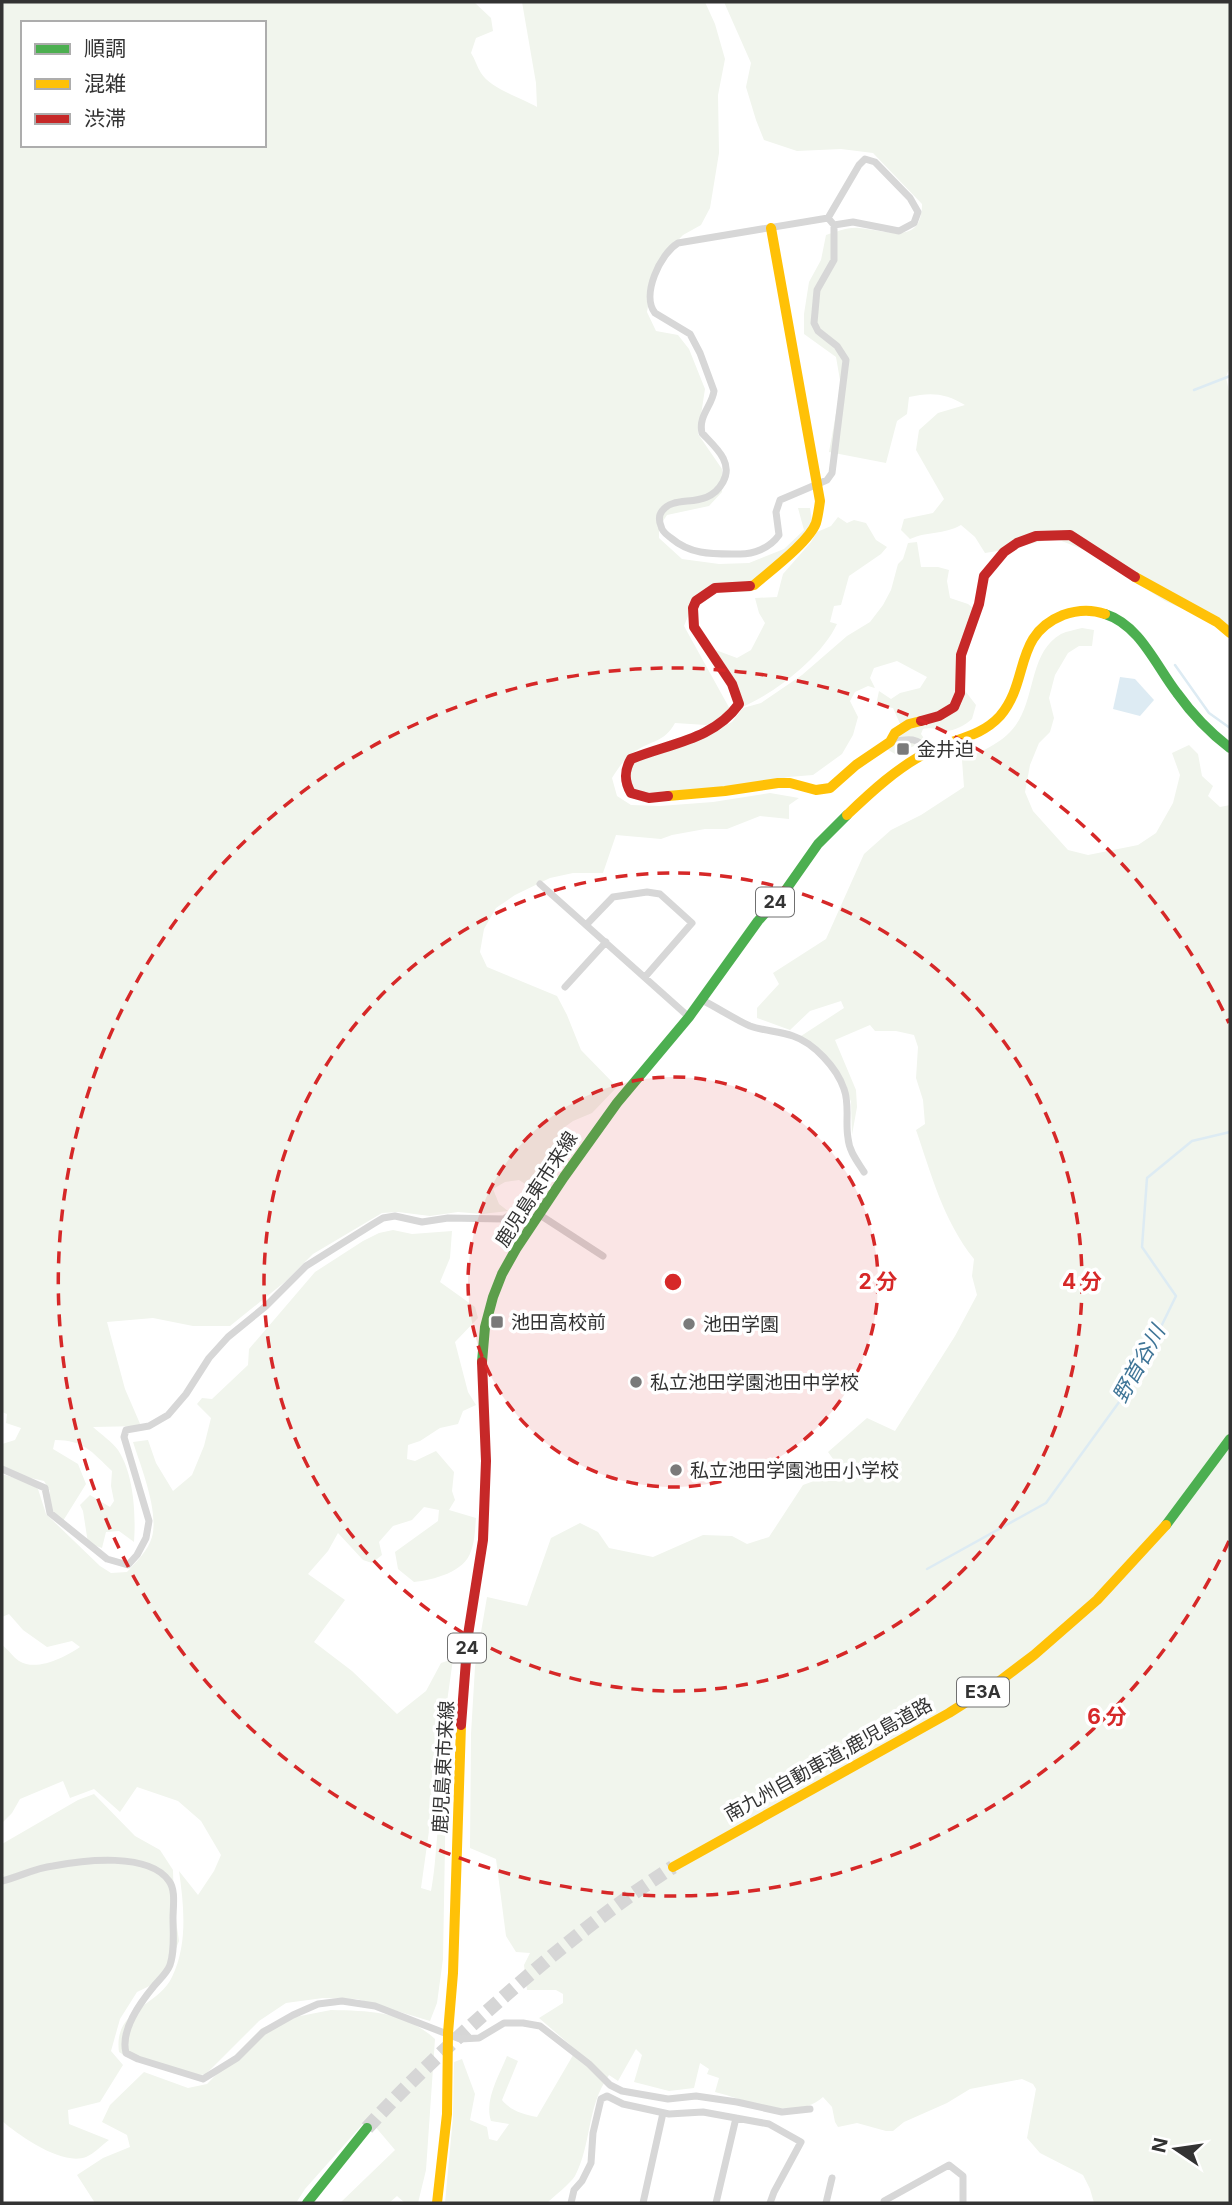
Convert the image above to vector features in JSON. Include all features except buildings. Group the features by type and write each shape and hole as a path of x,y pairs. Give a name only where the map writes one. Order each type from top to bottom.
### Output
{"main road":[{"path":"771,228 820,501 816,523 792,552 754,585 744,588 715,588 696,601 693,608 694,627 732,684 739,705 735,712 716,727 631,759 624,772 631,793 649,798 778,783 822,790 837,783 856,765 890,742 895,733 909,724 939,716 954,707 960,693 961,655 979,604 984,576 1004,552 1017,543 1036,536 1070,535 1128,573 1224,626 1230,633"},
{"name":"鹿児島東市来線","path":"437,2203 447,2114 459,1756 468,1635 483,1540 486,1461 482,1363 484,1336 493,1297 502,1274 516,1249 617,1103 689,1017 758,921 785,891 818,845 889,777 929,751 975,735 999,718 1018,687 1031,641 1046,624 1082,610 1094,610 1115,617 1135,632 1190,710 1230,748"},
{"name":"南九州自動車道;鹿児島道路","path":"673,1867 942,1717 999,1682 1039,1652 1082,1615 1147,1548 1183,1505 1230,1439"},
{"path":"307,2203 366,2128"}],"street":[{"path":"828,218 834,225 834,260 817,290 814,323 818,331 844,354 845,366 832,473 827,480 780,500 776,512 779,535 776,540 751,555 706,554 687,550 664,533 659,523 663,510 668,506 710,497 718,491 727,472 727,465 717,448 702,433 701,420 715,391 700,353 690,334 655,313 651,307 650,299 658,267 669,249 678,243 828,218 865,159 875,162 915,203 918,212 914,223 899,231 853,222 834,225"},
{"path":"890,742 911,738 923,743 929,751"},
{"path":"540,884 689,1017"},
{"path":"586,925 613,897 647,892 660,894 692,922 645,977"},
{"path":"565,987 606,942"},
{"path":"702,1000 751,1026 793,1036 811,1046 824,1058 844,1088 848,1139 864,1172"},
{"path":"2,1469 45,1488 50,1513 107,1559 128,1565 142,1546 149,1521 124,1437 126,1430 149,1426 168,1415 186,1394 209,1358 228,1337 306,1266 383,1218 395,1216 422,1222 448,1218 504,1219 517,1210 531,1191 540,1197 540,1214 603,1256"},
{"path":"2,1881 52,1866 127,1861 152,1866 169,1880 172,1885 174,1950 169,1968 142,2000 124,2045 126,2053 138,2059 203,2079 237,2058 263,2032 293,2015 318,2004 342,2001 375,2006 460,2039 478,2038 504,2023 540,2026 589,2064 610,2085 622,2091 668,2099 696,2096 782,2112 810,2109"},
{"path":"571,2203 574,2190 591,2163 593,2133 601,2099 607,2096 623,2104 663,2113 703,2112 769,2124 801,2142 770,2203"},
{"path":"643,2203 663,2113"},
{"path":"716,2203 736,2118"},
{"path":"884,2203 949,2165 963,2176 963,2203"},
{"path":"826,2203 832,2178"}],"shaded area":[{"path":"2,2 474,2 491,18 493,31 476,38 471,53 480,71 498,88 537,107 536,83 522,2 705,2 715,24 725,59 718,95 719,153 710,208 701,225 683,235 668,251 653,277 647,312 656,331 678,335 689,349 705,389 698,434 722,469 722,492 709,506 667,515 659,527 659,538 682,559 719,564 749,563 784,549 804,530 798,508 810,508 813,527 750,592 704,592 694,601 684,626 731,711 723,721 706,725 675,723 662,738 630,755 612,778 617,796 631,805 713,802 770,793 799,798 789,805 789,819 760,816 727,829 705,829 661,839 616,835 603,873 573,873 550,878 515,895 496,908 484,929 480,952 487,967 557,996 581,1050 617,1087 592,1113 562,1129 538,1186 530,1187 519,1180 505,1182 493,1189 499,1204 508,1211 482,1214 458,1212 430,1216 382,1213 313,1254 286,1281 230,1326 193,1326 153,1318 107,1322 125,1389 141,1426 93,1427 118,1450 128,1471 134,1507 134,1542 119,1531 106,1532 102,1548 88,1543 80,1505 90,1495 110,1507 114,1501 112,1471 87,1448 73,1442 55,1440 53,1449 78,1464 86,1484 63,1521 49,1509 50,1491 44,1481 22,1476 2,1467 2,1444 15,1440 21,1428 6,1423 7,1414 2,1412"},
{"path":"724,2 1230,2 1230,366 1226,377 1230,397 1230,633 1211,621 1165,601 1087,551 1054,538 985,553 975,537 961,525 910,539 901,530 904,519 933,513 944,499 916,450 919,430 938,413 965,405 958,401 938,395 909,397 907,414 897,421 886,463 829,452 841,386 836,357 804,334 809,282 821,260 826,235 855,228 890,233 909,231 916,226 922,204 873,153 841,149 797,151 764,140 746,87 751,63"},
{"path":"838,517 847,523 854,520 866,523 876,540 887,547 849,576 841,605 834,606 830,622 837,624 820,650 795,674 767,694 740,708 705,646 737,658 751,650 765,623 755,598 777,597 783,574 817,532 831,526"},
{"path":"917,542 921,567 949,570 947,581 950,598 973,608 959,683 976,705 972,719 949,731 923,729 921,734 926,741 895,754 885,748 901,726 893,708 876,705 879,691 891,699 900,693 920,688 927,677 897,661 874,668 870,678 875,688 868,686 855,692 850,701 858,717 853,735 842,754 813,775 788,777 725,793 646,794 633,789 628,773 630,766 636,761 700,739 732,722 743,708 761,703 802,675 847,636 870,622 891,590 898,564 903,559 908,543"},
{"path":"1082,628 1094,630 1092,646 1079,646 1068,653 1055,675 1049,698 1054,718 1050,732 1039,743 1030,765 1025,792 1033,811 1068,850 1088,855 1138,845 1156,833 1173,803 1180,775 1172,753 1189,745 1198,754 1202,776 1213,786 1208,796 1220,807 1230,805 1230,2203 1094,2203 1083,2175 1040,2153 1027,2138 1036,2089 1033,2084 1022,2079 970,2089 947,2103 904,2122 893,2131 886,2131 857,2123 838,2127 832,2107 823,2097 812,2104 785,2109 715,2092 719,2078 707,2074 709,2069 700,2063 694,2088 669,2091 634,2082 642,2055 636,2049 618,2081 609,2075 596,2100 575,2176 547,2203 445,2203 453,2117 454,2062 462,2059 475,2094 470,2120 487,2127 489,2139 497,2141 509,2124 491,2121 489,2105 493,2088 507,2056 518,2061 502,2100 513,2109 537,2117 576,2050 539,2018 563,2003 563,1994 556,1990 527,1990 524,1965 530,1953 516,1952 506,1936 496,1859 470,1848 471,1734 475,1667 487,1597 527,1606 551,1538 580,1523 598,1532 609,1548 653,1557 703,1535 732,1536 747,1544 769,1537 803,1485 822,1478 836,1463 828,1452 867,1418 895,1431 955,1336 977,1295 972,1276 974,1259 946,1213 916,1130 925,1124 923,1100 916,1078 918,1047 914,1035 896,1031 875,1031 870,1025 835,1040 856,1090 857,1107 852,1135 851,1102 846,1087 801,1036 844,1008 841,1001 810,1011 790,1030 757,1018 757,1008 779,984 773,973 826,939 864,854 891,830 921,815 964,787 962,760 994,744 1014,728 1024,709 1044,651 1051,641 1061,634"},
{"path":"1120,677 1135,679 1154,700 1140,716 1113,709"},
{"path":"393,1230 412,1234 452,1231 450,1258 440,1282 475,1307 478,1318 455,1342 468,1392 476,1405 463,1411 458,1424 440,1428 408,1445 407,1459 415,1461 436,1451 454,1472 452,1491 455,1500 449,1510 476,1518 471,1551 468,1558 455,1570 430,1579 414,1582 398,1569 395,1552 438,1521 439,1510 424,1507 412,1520 393,1526 379,1542 382,1555 372,1563 363,1560 338,1533 328,1551 308,1574 345,1600 314,1642 352,1671 397,1714 426,1691 441,1663 453,1659 421,1888 431,1891 440,1812 446,1787 443,1959 437,2003 430,2021 357,1999 323,1998 286,2003 259,2021 206,2074 191,2077 119,2052 119,2038 123,2026 129,2017 165,1987 177,1964 183,1938 179,1871 198,1895 221,1855 201,1821 178,1801 137,1787 120,1812 94,1789 70,1798 63,1781 20,1799 2,1823 2,1645 19,1661 34,1665 59,1659 80,1647 72,1641 47,1647 23,1630 9,1614 2,1617 2,1474 30,1483 38,1489 46,1514 100,1566 111,1573 127,1572 148,1547 154,1526 148,1489 133,1442 148,1440 156,1463 173,1491 192,1475 204,1446 211,1418 197,1404 202,1398 212,1399 248,1365 249,1349 315,1272 379,1233"},
{"path":"94,1794 135,1836 160,1850 173,1870 174,1907 179,1941 164,1979 137,1992 120,2019 111,2051 123,2065 100,2102 68,2110 69,2124 109,2140 89,2156 76,2159 42,2148 2,2121 2,1844 78,1800"},
{"path":"331,2010 386,2014 411,2023 435,2039 426,2170 418,2203 405,2203 397,2196 389,2203 340,2203 395,2150 368,2118 305,2189 296,2203 95,2203 77,2175 103,2158 130,2147 127,2135 102,2122 110,2105 144,2072 188,2088 207,2084 262,2028 285,2019"}],"waterway":[{"path":"1194,390 1230,376"},
{"path":"1175,665 1209,713 1230,728"},
{"name":"野首谷川","path":"927,1569 1046,1503 1135,1380 1176,1296 1142,1247 1147,1178 1192,1141 1230,1132"}],"tunnel":[{"path":"367,2128 448,2046 535,1970 602,1916 673,1867"}],"traffic: fast":[{"path":"1105,614 1117,619 1138,637 1189,708 1230,748"},
{"path":"482,1362 485,1327 502,1274 564,1177 617,1103 689,1017 818,844 847,815"},
{"path":"1166,1525 1230,1439"},
{"path":"307,2203 367,2128"}],"traffic: slow":[{"path":"750,586 806,539 816,523 820,501 771,228"},
{"path":"1135,577 1217,622 1230,633"},
{"path":"847,815 906,765 937,748 984,729 1000,716 1015,688 1029,647 1036,634 1047,624 1074,612 1105,614"},
{"path":"668,796 778,783 790,783 816,790 830,788 856,765 890,742 895,733 909,724 921,721"},
{"path":"673,1867 949,1713 1001,1680 1097,1600 1166,1525"},
{"path":"437,2203 447,2114 461,1725"}],"traffic: jam":[{"path":"921,721 939,716 954,707 960,693 961,655 979,604 984,576 1004,552 1017,543 1036,536 1070,535 1135,577"},
{"path":"668,796 649,798 631,793 626,776 629,763 631,759 704,733 717,726 739,704 732,684 694,627 693,608 696,601 715,588 750,586"},
{"path":"461,1725 468,1635 483,1540 486,1461 482,1362"}],"place":[{"name":"金井迫","path":"903,749"},
{"name":"池田高校前","path":"497,1322"},
{"name":"池田学園","path":"689,1324"},
{"name":"私立池田学園池田中学校","path":"636,1382"},
{"name":"私立池田学園池田小学校","path":"676,1470"}]}
